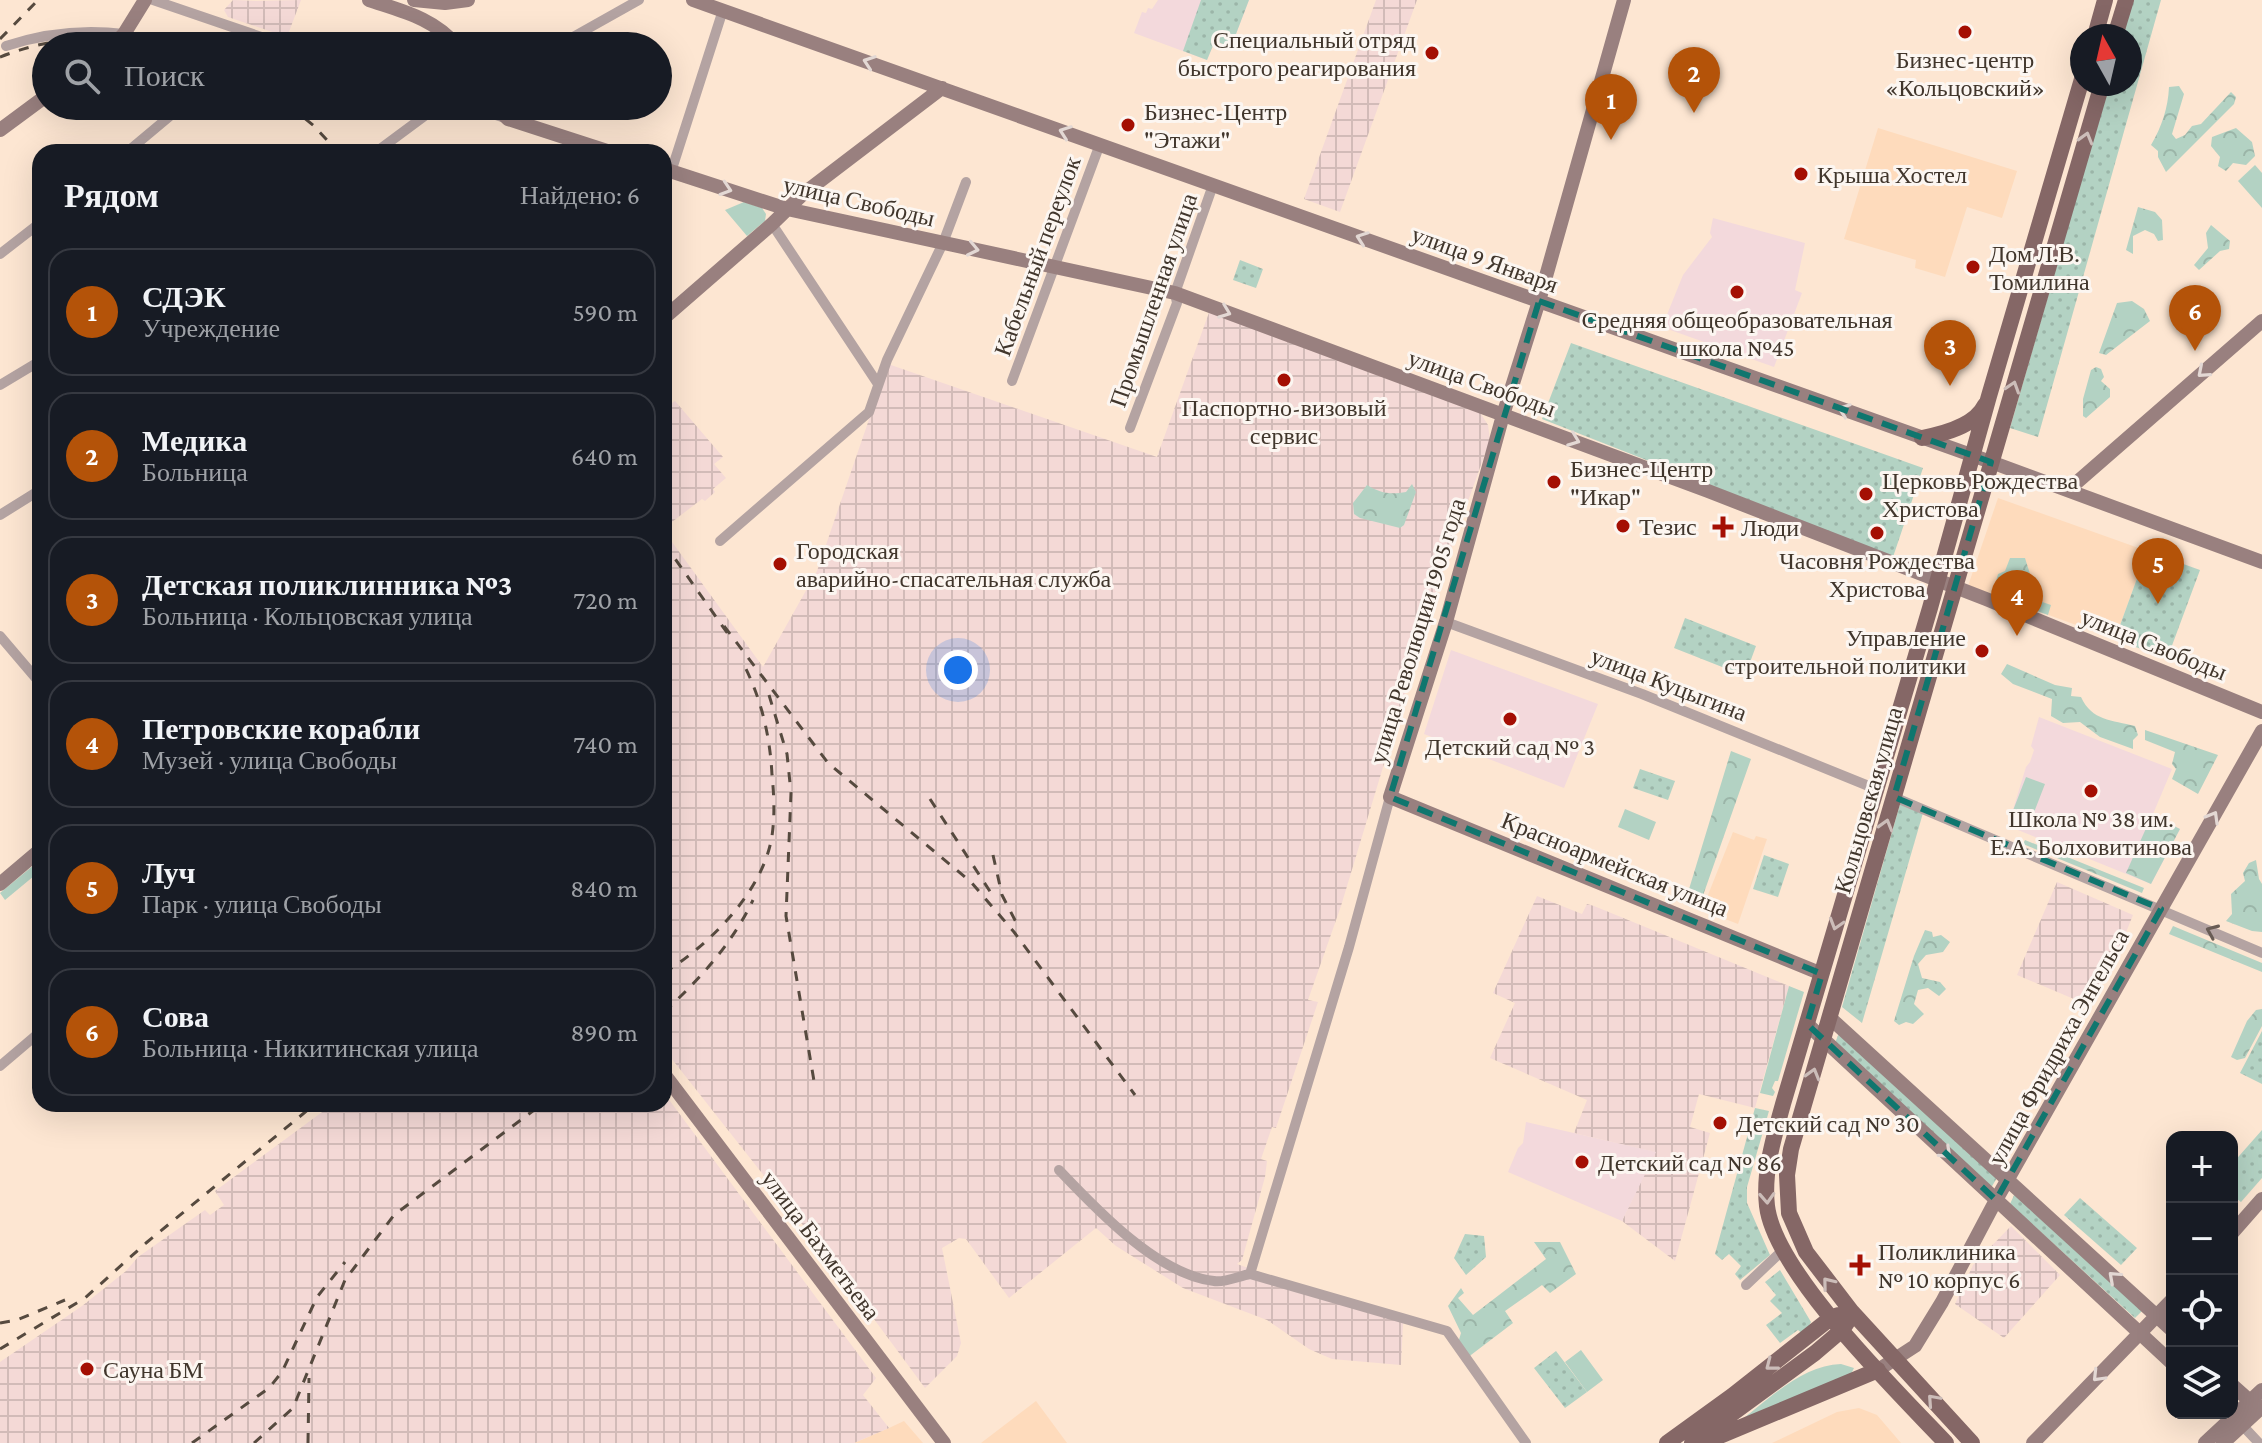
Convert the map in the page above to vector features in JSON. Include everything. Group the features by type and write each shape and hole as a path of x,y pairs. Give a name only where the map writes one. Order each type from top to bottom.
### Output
{"main road":[{"path":"2098,24 2105,0"},
{"path":"2119,24 2126,0"},
{"name":"Кольцовская улица","path":"1779,1244 1767,1207 1771,1149 2077,96"},
{"name":"Кольцовская улица","path":"1972,1443 1852,1312 1806,1252 1789,1213 1787,1175 1791,1149 1829,1017 2098,96"},
{"path":"1922,438 1944,433 1968,422 1983,411 1989,396"},
{"path":"1779,1244 1837,1323 1946,1443"},
{"path":"1667,1443 1852,1312"},
{"path":"1692,1443 1837,1323"},
{"path":"1703,1443 1878,1370"}],"street":[{"path":"125,32 145,0"},
{"path":"153,0 247,32"},
{"path":"369,0 430,21 442,32"},
{"path":"414,0 429,3 466,0"},
{"path":"451,32 449,15 466,0"},
{"path":"582,32 639,0"},
{"name":"улица 9 Января","path":"693,0 1972,455 2262,562"},
{"name":"улица Революции 1905 года","path":"1250,1274 1349,947 1390,797 1446,622 1624,0"},
{"path":"672,158 723,10"},
{"path":"6,46 32,39"},
{"path":"672,311 803,194 942,88"},
{"path":"0,130 32,106"},
{"path":"137,144 165,120"},
{"path":"387,144 419,120"},
{"path":"511,120 585,144"},
{"name":"Кабельный переулок","path":"1012,381 1100,144"},
{"name":"улица Свободы","path":"672,171 787,209 1175,293 1938,581 2262,712"},
{"path":"720,541 869,412 887,360 943,243 966,182"},
{"name":"Промышленная улица","path":"1130,428 1177,303 1175,293 1213,185"},
{"path":"772,224 878,384"},
{"path":"0,254 32,229"},
{"path":"2068,490 2262,321"},
{"path":"0,385 32,366"},
{"path":"0,515 32,495"},
{"name":"улица Куцыгина","path":"1446,622 1642,694 1876,789"},
{"path":"0,636 32,674"},
{"name":"улица Фридриха Энгельса","path":"1878,1370 1915,1346 1942,1302 1996,1200 2262,731"},
{"name":"Красноармейская улица","path":"1390,797 1822,974"},
{"path":"1894,797 2262,953"},
{"path":"0,884 32,857"},
{"path":"1829,1017 2166,1324"},
{"path":"1807,1024 2166,1357"},
{"path":"0,1066 32,1039"},
{"name":"улица Бахметьева","path":"672,1085 944,1443"},
{"path":"1059,1170 1105,1219 1180,1272 1216,1282 1250,1274 1447,1331 1526,1443"},
{"path":"2238,1226 2262,1199"},
{"path":"1746,1285 1779,1244"},
{"path":"2033,1443 2166,1306"},
{"path":"2238,1390 2259,1406"},
{"path":"2259,1406 2262,1390"},
{"path":"2238,1416 2259,1406"},
{"path":"2205,1443 2233,1419"},
{"path":"2223,1443 2233,1419"},
{"path":"2233,1419 2259,1443"}],"highlighted area":[{"path":"1539,301 1991,462 1894,797 2161,909 1996,1200 1807,1024 1822,974 1390,797"}],"shaded area":[{"path":"233,0 301,0 289,32 272,32 228,17 224,10"},
{"path":"1158,0 1249,0 1231,47 1215,41 1207,60 1134,33 1142,12 1152,9"},
{"path":"1376,0 1417,0 1340,212 1304,199"},
{"path":"1878,128 2017,171 2002,218 1967,207 1945,277 1915,268 1916,260 1844,239"},
{"name":"Средняя общеобразовательная школа №45","path":"1713,218 1805,243 1795,290 1802,293 1774,367 1662,327 1683,275 1712,237"},
{"path":"1211,307 1479,411 1488,425 1490,440 1439,582 1341,906 1308,1000 1318,1002 1276,1128 1272,1127 1261,1159 1267,1161 1265,1177 1242,1260 1237,1264 1403,1323 1401,1365 1332,1359 1309,1349 1267,1320 1183,1288 1116,1246 1096,1228 1009,1298 966,1239 959,1238 942,1248 961,1343 957,1356 925,1388 828,1257 672,1059 672,542 763,667 817,571 888,364 1157,457"},
{"path":"675,401 723,457 714,464 726,478 705,501 702,499 672,522 672,403"},
{"path":"1998,498 2147,551 2115,639 1968,586"},
{"name":"Детский сад № 3","path":"1451,650 1598,704 1564,788 1424,734"},
{"name":"Школа № 38 им. Е.А. Болховитинова","path":"2039,717 2172,769 2153,814 2180,829 2151,884 2008,826 2034,750 2031,746"},
{"path":"1733,832 1754,840 1756,836 1767,839 1738,924 1702,910"},
{"path":"2057,882 2133,915 2114,962 2111,961 2088,1005 2017,975"},
{"path":"1537,896 1582,914 1587,904 1594,906 1789,986 1755,1108 1699,1094 1690,1127 1710,1133 1675,1261 1622,1221 1655,1152 1574,1133 1587,1100 1490,1058 1515,1003 1493,993"},
{"path":"672,1104 876,1378 863,1395 889,1428 854,1443 0,1443 0,1362 82,1306 126,1271 138,1257 205,1210 210,1215 224,1205 215,1191 322,1112 672,1112"},
{"name":"Детский сад № 86","path":"1526,1122 1656,1152 1622,1221 1508,1172 1523,1143"},
{"path":"2011,1226 2060,1275 2004,1338 1955,1304 1973,1265"},
{"path":"1036,1401 1067,1443 981,1443"},
{"path":"1859,1408 1877,1415 1901,1443 1772,1443 1837,1412"},
{"path":"904,1421 923,1443 854,1443 889,1428"}],"green space":[{"path":"1201,0 1249,0 1231,47 1215,41 1207,60 1183,51"},
{"path":"2133,0 2161,0 2142,68 2142,24 2126,24"},
{"path":"2179,86 2184,94 2172,134 2176,139 2185,135 2192,126 2201,124 2231,92 2236,97 2234,104 2166,172 2158,151 2151,145 2164,117 2169,87"},
{"path":"2106,96 2134,96 2038,437 2010,428"},
{"path":"2236,128 2252,142 2255,156 2246,165 2233,163 2226,171 2218,166 2220,157 2211,146 2212,137"},
{"path":"2255,165 2262,173 2262,208 2238,181"},
{"path":"744,202 762,208 766,214 765,221 747,236 725,210"},
{"path":"2138,207 2155,212 2162,220 2163,240 2158,241 2154,234 2145,230 2133,236 2133,254 2126,250"},
{"path":"2211,225 2230,241 2229,249 2220,251 2199,270 2194,265 2208,248 2206,233"},
{"path":"1240,260 1263,269 1256,288 1233,280"},
{"path":"2132,301 2144,309 2150,321 2106,355 2099,353 2117,303"},
{"path":"1571,343 1923,468 1893,557 1542,419"},
{"path":"2096,367 2101,369 2104,377 2101,381 2110,389 2110,397 2086,418 2083,416 2083,399 2091,370"},
{"path":"1412,484 1416,492 1404,525 1400,528 1354,514 1353,503 1367,485 1381,492 1395,493 1406,492"},
{"path":"2147,551 2200,570 2167,659 2115,639"},
{"path":"2010,558 2025,558 2031,577 2022,584 2028,597 2051,605 2048,615 1992,595 1998,574 2005,571"},
{"path":"1685,618 1756,646 1745,676 1674,648"},
{"path":"2007,664 2055,685 2072,688 2071,696 2081,697 2097,715 2135,726 2138,735 2133,740 2133,749 2100,737 2080,722 2063,723 2051,716 2052,699 2013,684 2001,674"},
{"path":"2145,730 2218,755 2198,794 2172,779 2176,769 2172,764 2175,752 2145,740"},
{"path":"1731,751 1751,759 1700,904 1686,899"},
{"path":"1640,769 1675,781 1668,800 1633,788"},
{"path":"2026,777 2045,784 2031,820 2012,813"},
{"path":"1900,804 1923,813 1862,1023 1842,1007"},
{"path":"1625,809 1656,822 1649,840 1618,827"},
{"path":"2152,815 2180,829 2151,884 2126,873"},
{"path":"2025,840 2144,888 2142,893 2023,844"},
{"path":"1764,855 1789,864 1778,897 1753,889"},
{"path":"2256,860 2262,884 2262,932 2226,921 2232,914 2231,894 2245,881 2243,873 2249,863"},
{"path":"32,867 32,878 5,900 0,893"},
{"path":"2173,926 2262,963 2262,972 2169,934"},
{"path":"1925,930 1932,932 1933,937 1941,935 1950,942 1943,952 1926,955 1918,964 1922,978 1940,982 1946,989 1939,996 1928,988 1918,990 1914,1004 1924,1014 1913,1024 1906,1022 1899,1025 1894,1021"},
{"path":"1789,986 1804,992 1778,1081 1772,1088 1775,1092 1773,1096 1760,1093"},
{"path":"2262,1009 2262,1026 2245,1058 2237,1060 2231,1057 2247,1021 2256,1010"},
{"path":"2262,1031 2262,1084 2240,1073"},
{"path":"1839,1033 1998,1176 1991,1188 1835,1043"},
{"path":"1755,1108 1769,1111 1747,1187 1747,1203 1770,1255 1740,1280 1735,1274 1741,1266 1729,1254 1722,1260 1715,1254"},
{"path":"2262,1130 2262,1178 2241,1202 2238,1200 2238,1157"},
{"path":"2015,1193 2143,1310 2135,1318 2010,1204"},
{"path":"2080,1198 2137,1248 2121,1265 2064,1215"},
{"path":"1465,1234 1484,1236 1486,1257 1466,1275 1454,1258"},
{"path":"1534,1242 1560,1242 1576,1274 1550,1293 1542,1285 1505,1311 1513,1323 1467,1358 1458,1343 1461,1333 1448,1306 1461,1288 1464,1293 1458,1298 1473,1315 1546,1259"},
{"path":"1780,1270 1811,1322 1804,1335 1798,1330 1780,1343 1766,1325 1782,1313 1770,1301 1776,1295 1765,1282"},
{"path":"1581,1350 1603,1380 1587,1392 1565,1362"},
{"path":"1556,1351 1587,1392 1565,1408 1534,1368"},
{"path":"1841,1364 1854,1368 1851,1374 1736,1424 1798,1378 1826,1366"}],"railway":[{"path":"0,39 38,0"},
{"path":"0,57 32,47"},
{"path":"307,120 331,144"},
{"path":"672,554 728,634"},
{"path":"724,626 828,763 971,882 1014,932 1135,1095"},
{"path":"672,967 699,947 732,915 758,877 772,836 774,798 769,746 760,703 743,663"},
{"path":"769,695 787,754 791,793 786,916 814,1081"},
{"path":"930,799 993,896"},
{"path":"993,855 1002,895 1018,926"},
{"path":"672,1004 714,960 753,900"},
{"path":"0,1349 85,1298 146,1243 305,1112"},
{"path":"254,1443 293,1408 345,1280 394,1215 531,1112"},
{"path":"192,1443 269,1388 282,1372 317,1297 345,1262"},
{"path":"0,1323 17,1320 65,1300"},
{"path":"308,1443 309,1378"}],"place":[{"name":"Бизнес-центр «Кольцовский»","path":"1965,32"},
{"name":"Специальный отряд быстрого реагирования","path":"1432,53"},
{"name":"Медика","path":"1694,113"},
{"name":"Бизнес-Центр \"Этажи\"","path":"1128,125"},
{"name":"СДЭК","path":"1611,140"},
{"name":"Крыша Хостел","path":"1801,174"},
{"name":"Дом Л.В. Томилина","path":"1973,267"},
{"name":"Средняя общеобразовательная школа №45","path":"1737,292"},
{"name":"Сова","path":"2195,351"},
{"name":"Паспортно-визовый сервис","path":"1284,380"},
{"name":"Детская поликлинника №3","path":"1950,386"},
{"name":"Бизнес-Центр \"Икар\"","path":"1554,482"},
{"name":"Церковь Рождества Христова","path":"1866,494"},
{"name":"Тезис","path":"1623,526"},
{"name":"Люди","path":"1723,527"},
{"name":"Часовня Рождества Христова","path":"1877,533"},
{"name":"Городская аварийно-спасательная служба","path":"780,564"},
{"name":"Луч","path":"2158,604"},
{"name":"Петровские корабли","path":"2017,636"},
{"name":"Управление строительной политики","path":"1982,651"},
{"name":"Детский сад № 3","path":"1510,719"},
{"name":"Школа № 38 им. Е.А. Болховитинова","path":"2091,791"},
{"name":"Детский сад № 30","path":"1720,1123"},
{"name":"Детский сад № 86","path":"1582,1162"},
{"name":"Поликлиника № 10 корпус 6","path":"1860,1265"},
{"name":"Сауна БМ","path":"87,1369"}]}
